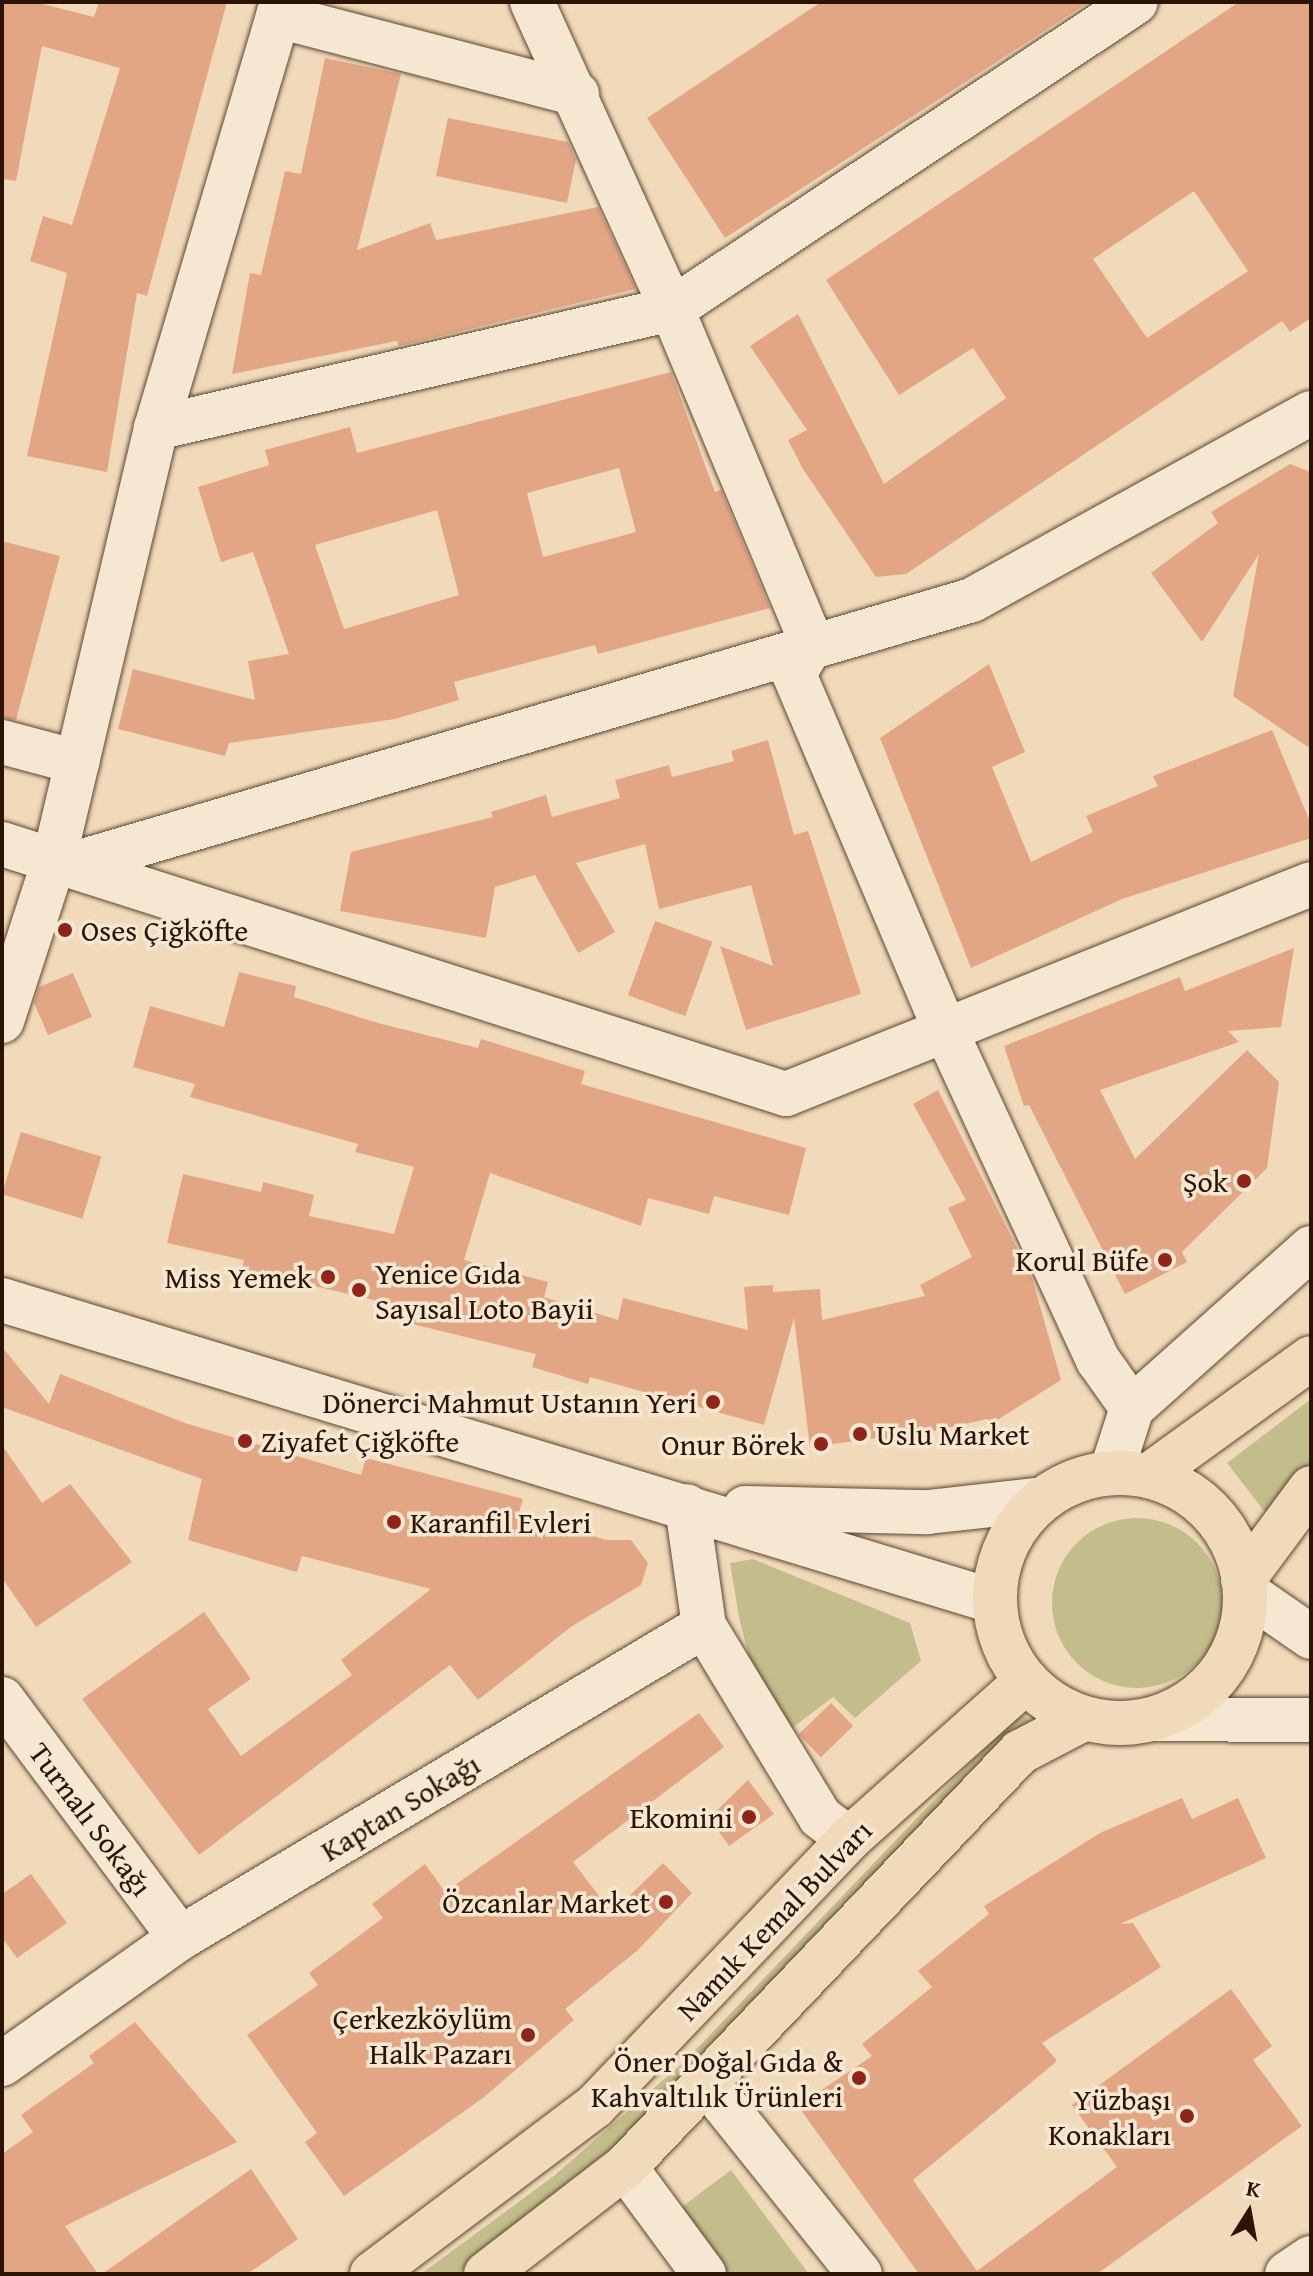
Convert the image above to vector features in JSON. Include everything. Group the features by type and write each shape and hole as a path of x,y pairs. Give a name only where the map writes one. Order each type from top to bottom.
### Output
{"main road":[{"path":"1130,1474 1311,1358"},
{"path":"1130,1474 1183,1490 1215,1516 1237,1551 1245,1586 1241,1633 1223,1671 1193,1701 1156,1719 1119,1724 1083,1719 1025,1682 1002,1644 993,1601 1000,1558 1017,1525 1043,1499 1075,1481 1130,1474"},
{"path":"1245,1586 1311,1488"},
{"name":"Namık Kemal Bulvarı","path":"372,2274 595,2106 849,1839 1025,1682"},
{"name":"Namık Kemal Bulvarı","path":"486,2274 625,2167 1020,1752 1083,1719"}],"street":[{"path":"532,2 577,94 672,309 812,644"},
{"path":"156,428 672,309 1136,2"},
{"path":"2,1021 59,865 77,762 156,428 280,9 577,94"},
{"path":"59,865 972,600 1311,413"},
{"path":"812,644 794,674 944,1027 1098,1360 1132,1408 1130,1474"},
{"path":"2,742 77,762"},
{"path":"2,844 59,865 786,1094 944,1027 1311,884"},
{"path":"1132,1408 1311,1248"},
{"path":"2,1300 993,1601"},
{"path":"687,1506 928,1512 1043,1499"},
{"path":"687,1506 704,1626 820,1817 849,1839"},
{"path":"1245,1586 1311,1637"},
{"name":"Kaptan Sokağı","path":"2,2064 180,1938 704,1626"},
{"name":"Turnalı Sokağı","path":"2,1699 180,1938"},
{"path":"1156,1719 1311,1720"},
{"path":"706,2082 860,2274"},
{"path":"625,2167 704,2274"},
{"path":"1287,2274 1311,2258"}],"shaded area":[{"path":"1311,1399 1311,1465 1268,1516 1227,1463"},
{"path":"1137,1518 1170,1524 1197,1543 1216,1570 1222,1603 1216,1636 1197,1663 1170,1682 1137,1688 1104,1682 1077,1663 1058,1636 1052,1603 1058,1570 1077,1543 1104,1524"},
{"path":"753,1559 910,1623 921,1661 855,1718 833,1697 792,1728 753,1673 739,1617 730,1563"},
{"path":"1018,1712 1037,1726 572,2188 457,2274 421,2274 555,2175 686,2060"},
{"path":"731,2170 809,2274 724,2274 679,2209"}],"building":[{"path":"2,2 35,2 94,17 99,2 227,2 147,296 137,293 107,472 27,456 67,273 30,261 43,216 72,225 120,68 42,46 16,181 2,179"},
{"path":"821,2 1089,2 725,238 647,118"},
{"path":"1239,2 1311,2 1311,318 1290,332 1282,321 906,574 876,577 803,469 788,440 807,430 750,346 798,314 884,484 1006,398 973,348 899,395 826,280","holes":["1194,191 1248,271 1147,338 1093,259"]},
{"path":"325,58 401,74 357,250 430,223 436,240 598,207 636,289 399,346 397,341 232,374 250,273 261,275 285,171 301,174"},
{"path":"448,118 568,142 576,160 567,203 436,176"},
{"path":"671,372 715,492 721,490 770,608 598,654 595,645 454,682 459,700 395,719 229,743 225,756 118,729 133,669 255,700 248,661 289,654 253,552 221,562 198,487 269,465 265,450 350,427 357,453","holes":["619,468 636,532 543,557 527,493","437,510 459,595 344,629 315,545"]},
{"path":"1290,464 1311,472 1311,749 1233,696 1259,554 1202,642 1151,573 1218,523 1211,512"},
{"path":"2,541 60,556 16,720 2,718"},
{"path":"989,664 1025,752 992,767 1031,862 1093,832 1086,816 1158,786 1153,776 1272,730 1311,824 1311,838 1122,899 971,968 880,738"},
{"path":"768,740 794,835 808,831 861,994 746,1030 720,946 773,966 751,885 659,909 645,844 576,863 615,932 578,953 535,875 495,887 486,938 340,911 351,852 493,817 491,812 546,795 552,817 620,798 615,780 669,765 672,777 734,761 731,751"},
{"path":"655,921 712,942 685,1016 628,995"},
{"path":"1294,948 1281,1027 1228,1031 1239,1042 1100,1090 1135,1159 1247,1050 1279,1082 1267,1168 1182,1252 1187,1262 1125,1294 1029,1105 1024,1106 1004,1046 1180,977 1185,991"},
{"path":"239,972 296,986 294,997 378,1023 478,1048 481,1039 585,1071 581,1084 806,1148 789,1215 714,1196 709,1214 648,1198 641,1226 490,1173 464,1260 548,1282 544,1297 618,1320 623,1298 748,1330 744,1287 773,1285 773,1292 820,1289 822,1320 925,1296 920,1285 972,1257 948,1208 966,1200 913,1104 938,1090 1032,1278 1061,1380 989,1425 987,1419 886,1442 885,1437 810,1447 794,1318 764,1425 590,1377 588,1384 532,1367 536,1354 392,1319 395,1305 242,1269 244,1260 167,1243 183,1174 261,1192 263,1182 314,1195 309,1216 394,1234 414,1167 355,1152 358,1144 190,1097 195,1084 133,1067 150,1006 224,1027"},
{"path":"73,973 92,1017 48,1035 34,1003 39,987"},
{"path":"21,1132 101,1157 82,1219 2,1194"},
{"path":"2,1347 49,1404 60,1374 185,1423 361,1475 366,1458 523,1499 519,1513 606,1540 631,1540 648,1563 641,1585 572,1626 478,1700 450,1665 199,1855 82,1699 204,1612 251,1679 208,1709 241,1756 352,1675 341,1660 431,1589 302,1556 297,1572 188,1540 202,1479 2,1407"},
{"path":"2,1445 42,1503 70,1484 132,1562 36,1627 2,1578"},
{"path":"831,1703 853,1726 821,1757 799,1734"},
{"path":"699,1713 724,1747 573,1862 612,1913 663,1863 692,1893 638,1950 565,2009 574,2020 483,2098 344,2196 305,2142 317,2133 247,2035 318,1985 309,1973 383,1918 372,1904 425,1864 445,1892"},
{"path":"748,1780 774,1814 729,1846 709,1818"},
{"path":"1182,1798 1192,1819 1238,1798 1266,1858 1120,1924 1133,1923 1161,1967 1042,2043 1057,2061 913,2180 977,2271 1117,2167 1072,2105 1231,1989 1272,2046 1253,2060 1302,2126 1097,2274 919,2274 798,2106 872,2056 862,2044 932,1987 918,1971 989,1914 984,1906 1100,1833"},
{"path":"31,1874 67,1923 17,1958 2,1938 2,1894"},
{"path":"135,2022 237,2142 65,2226 98,2274 2,2274 2,2154 33,2132 21,2115 94,2063 89,2056"},
{"path":"251,2169 298,2239 247,2274 102,2274"}],"place":[{"name":"Oses Çiğköfte","path":"65,930"},
{"name":"Şok","path":"1244,1181"},
{"name":"Korul Büfe","path":"1165,1260"},
{"name":"Miss Yemek","path":"328,1277"},
{"name":"Yenice Gıda Sayısal Loto Bayii","path":"359,1290"},
{"name":"Dönerci Mahmut Ustanın Yeri","path":"713,1402"},
{"name":"Uslu Market","path":"860,1434"},
{"name":"Ziyafet Çiğköfte","path":"245,1441"},
{"name":"Onur Börek","path":"821,1444"},
{"name":"Karanfil Evleri","path":"394,1522"},
{"name":"Ekomini","path":"749,1817"},
{"name":"Özcanlar Market","path":"666,1902"},
{"name":"Çerkezköylüm Halk Pazarı","path":"528,2035"},
{"name":"Öner Doğal Gıda & Kahvaltılık Ürünleri","path":"859,2078"},
{"name":"Yüzbaşı Konakları","path":"1187,2116"}]}
